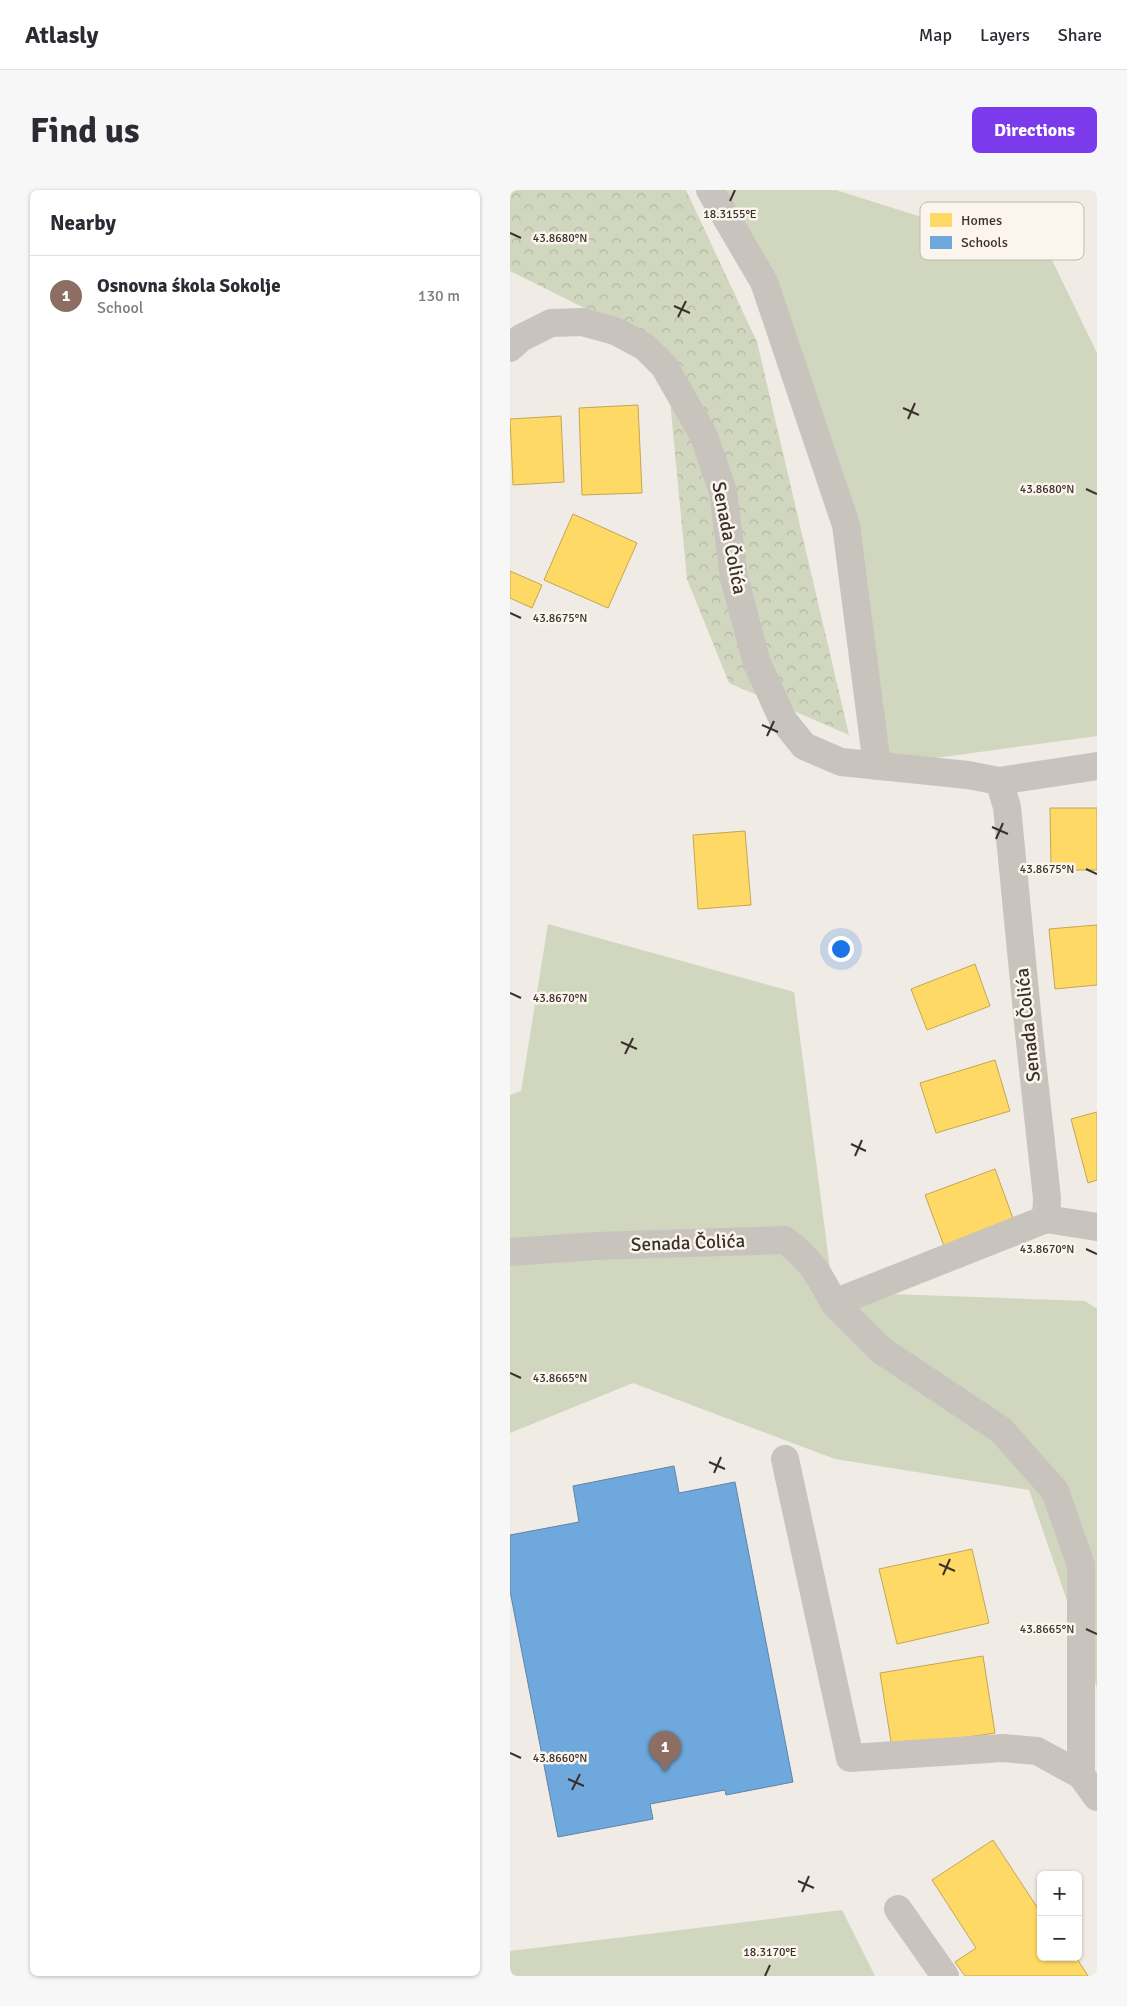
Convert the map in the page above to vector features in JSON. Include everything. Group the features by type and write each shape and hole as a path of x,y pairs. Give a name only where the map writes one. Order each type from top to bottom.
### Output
{"street":[{"path":"710,190 764,282 846,525 878,766"},
{"name":"Senada Čolića","path":"510,348 521,338 551,323 582,322 616,331 645,348 664,366 703,434 723,491 734,578 757,664 783,720 804,746 841,762 968,774 999,781 1097,766"},
{"name":"Senada Čolića","path":"999,781 1007,807 1028,1033 1048,1198 1046,1219"},
{"path":"834,1303 1046,1219 1097,1227"},
{"name":"Senada Čolića","path":"510,1252 595,1246 785,1240 803,1254 816,1269 834,1303 881,1350 1001,1430 1056,1491 1081,1565 1081,1775"},
{"path":"785,1459 850,1758 1003,1748 1038,1751 1081,1775 1097,1797"},
{"path":"898,1909 945,1976"}],"green space":[{"path":"510,190 686,190 757,342 849,735 729,683 687,579 665,348 510,271"},
{"path":"713,190 836,190 920,217 920,260 1052,260 1097,353 1097,736 877,766 845,525"},
{"path":"548,924 794,992 833,1292 1085,1301 1097,1309 1097,1688 1029,1490 835,1459 633,1383 510,1433 510,1095 521,1091"},
{"path":"842,1910 875,1976 510,1976 510,1951"}],"building: Homes":[{"path":"638,405 642,493 582,495 579,408"},
{"path":"561,416 564,482 513,485 510,419"},
{"path":"573,514 637,543 608,608 544,580"},
{"path":"510,571 542,585 532,608 510,598"},
{"path":"1050,808 1097,808 1097,870 1051,870"},
{"path":"745,831 751,905 698,909 693,835"},
{"path":"1097,925 1097,985 1055,989 1049,929"},
{"path":"975,964 990,1006 927,1030 911,989"},
{"path":"995,1060 1010,1111 936,1133 920,1083"},
{"path":"1097,1112 1097,1180 1088,1183 1071,1119"},
{"path":"995,1169 1014,1221 944,1246 925,1195"},
{"path":"972,1549 989,1623 897,1644 879,1569"},
{"path":"983,1656 995,1733 892,1748 880,1673"},
{"path":"993,1840 1037,1907 1037,1961 1079,1961 1088,1976 965,1976 955,1962 976,1948 932,1880"}],"building: Schools":[{"path":"674,1466 679,1493 735,1482 793,1782 726,1795 725,1790 650,1804 653,1819 558,1837 510,1591 510,1535 579,1522 573,1486"}],"place":[{"name":"Osnovna śkola Sokolje","path":"665,1772"}]}
